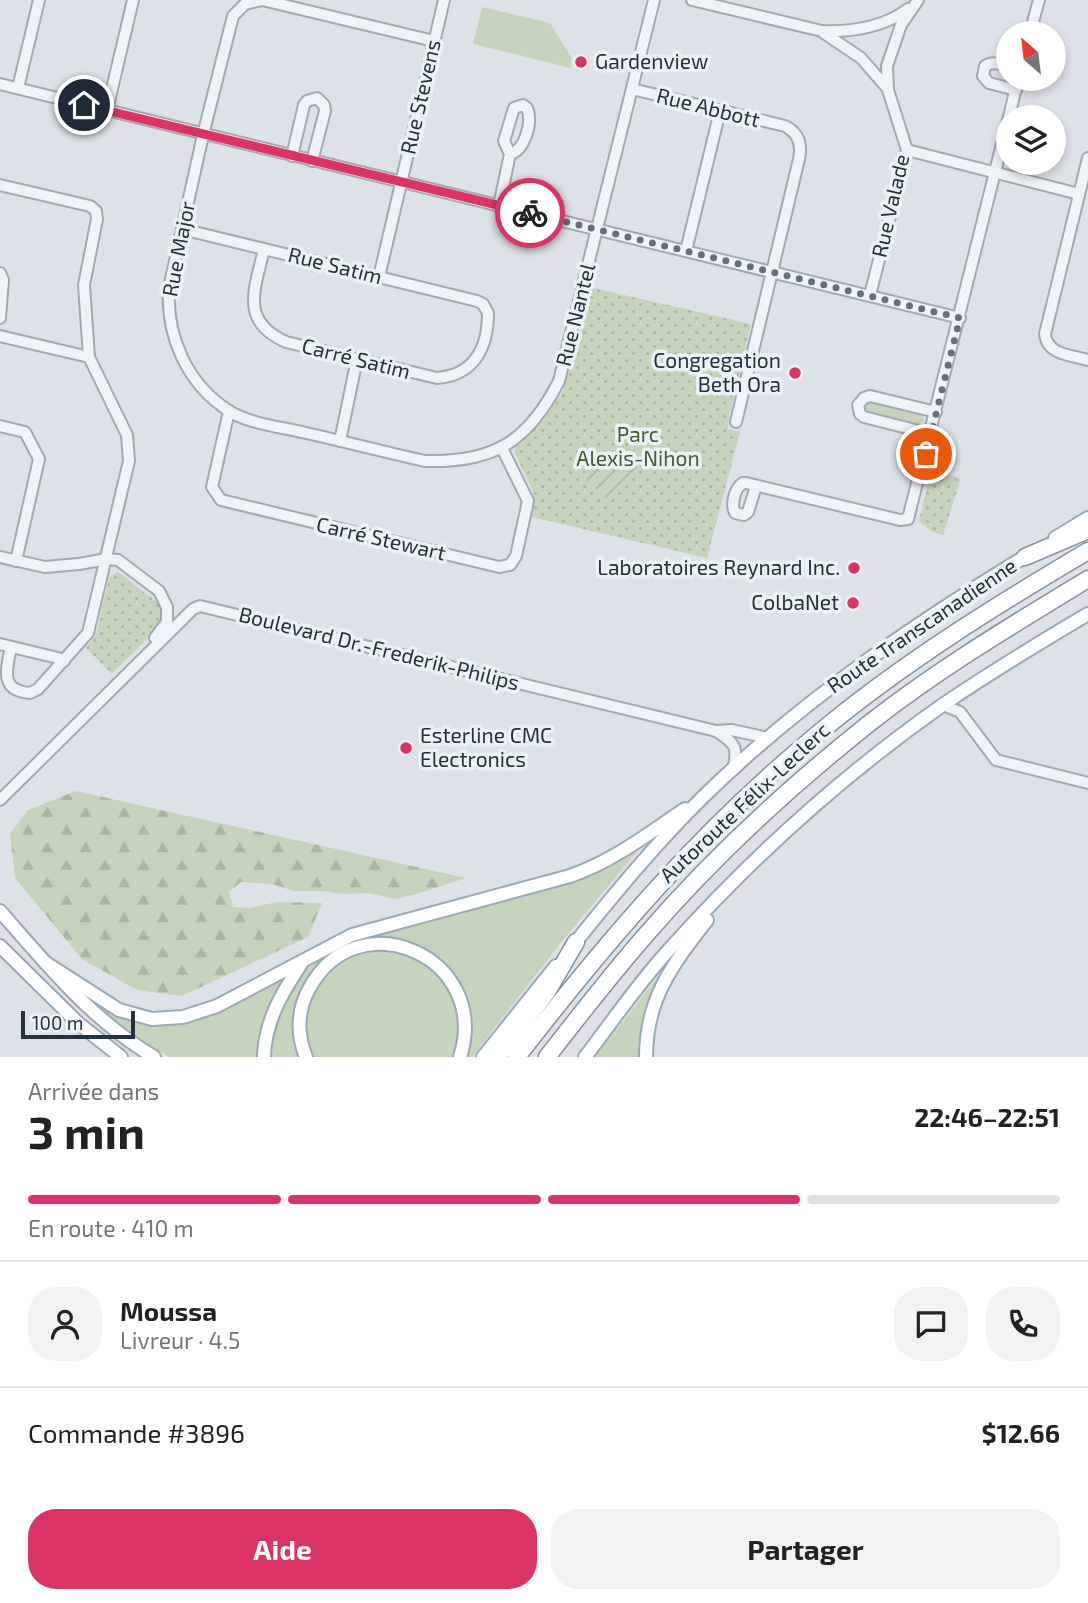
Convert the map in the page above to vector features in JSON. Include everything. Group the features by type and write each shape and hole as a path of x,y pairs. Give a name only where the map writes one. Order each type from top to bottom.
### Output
{"highway":[{"path":"1025,556 1088,530"},
{"name":"Autoroute Félix-Leclerc","path":"517,1057 592,961 647,897 700,840 773,771 839,716 928,650 1088,551"},
{"name":"Autoroute Félix-Leclerc","path":"548,1057 658,920 713,862 785,793 920,685 973,649 1088,580"},
{"path":"498,1057 547,992 576,942"}],"main road":[{"name":"Route Transcanadienne","path":"483,1057 632,875 703,797 768,738 886,645 950,602 1088,518"},
{"path":"585,1057 668,951 741,875 841,783 961,692 1088,614"},
{"path":"46,963 119,1010 144,1018 183,1017 205,1011 352,935 580,872 623,851 703,797"},
{"path":"646,1057 650,1017 666,977 741,875"},
{"path":"0,911 80,1000 108,1025 154,1057"},
{"path":"306,1057 300,1035 301,1015 306,993 317,976 331,961 348,952 384,944 403,946 422,954 438,965 455,986 463,1005 466,1027 460,1057"},
{"path":"0,946 112,1057"},
{"path":"264,1057 273,1012 303,961"},
{"path":"94,1037 121,1057"}],"street":[{"path":"18,88 39,0"},
{"path":"107,110 133,0"},
{"name":"Rue Stevens","path":"379,277 444,0"},
{"name":"Rue Nantel","path":"340,441 425,461 466,460 502,448 534,422 559,382 654,0"},
{"path":"692,0 822,31 838,32 889,20 916,3"},
{"path":"1033,21 1039,0"},
{"name":"Rue Major","path":"340,441 261,423 229,411 208,393 188,370 172,331 168,306 169,288 203,135 233,16 245,4 270,1 434,41"},
{"name":"Rue Valade","path":"870,295 906,150 888,90 890,53 901,25 916,3"},
{"path":"822,31 861,58 888,90"},
{"path":"996,63 985,66 983,76 989,83 996,85"},
{"path":"0,84 960,318"},
{"name":"Rue Abbott","path":"632,89 785,126 797,136 800,152 773,272"},
{"path":"292,156 304,105 317,98 324,105 325,111 312,161"},
{"path":"686,251 720,111"},
{"path":"906,150 1079,194"},
{"path":"499,206 510,154"},
{"path":"1088,158 1045,334 1053,350 1088,360"},
{"path":"756,486 904,521 911,515 996,166"},
{"path":"0,185 90,206 96,211 97,219 84,285 89,357 127,435 130,448 107,559 87,636 64,661 38,688 26,693 11,688 5,680 5,646 64,661"},
{"name":"Rue Satim","path":"182,229 477,301 486,308"},
{"name":"Carré Satim","path":"264,249 253,304 257,320 263,327 286,342 437,378 461,373 477,359 488,320 486,308"},
{"path":"736,422 773,272"},
{"path":"0,273 3,280 0,318"},
{"path":"0,336 89,357"},
{"path":"340,441 357,359"},
{"path":"931,434 864,417 860,414 859,405 862,399 870,396 936,412"},
{"name":"Carré Stewart","path":"229,411 212,487 221,500 499,567 510,565 516,556 528,501 502,448"},
{"path":"0,426 25,432 39,459 16,561"},
{"path":"0,556 45,567 107,559"},
{"name":"Boulevard Dr.-Frederik-Philips","path":"84,718 92,701 167,622 167,607 159,591 124,563 107,559"},
{"name":"Boulevard Dr.-Frederik-Philips","path":"0,800 200,606 716,731"},
{"path":"960,712 961,692"},
{"path":"943,705 960,712 996,760 1088,783"},
{"path":"716,731 732,730 768,738"},
{"path":"716,731 734,745 736,753 733,770"}],"green space":[{"path":"482,7 550,23 571,57 571,68 473,44"},
{"name":"Parc Alexis-Nihon","path":"589,287 751,324 729,417 728,429 740,432 707,558 532,517 533,492 514,451 543,421 562,393"},
{"path":"869,401 922,413 924,421 916,425 865,412 864,406"},
{"path":"611,444 639,470 610,501 582,476"},
{"path":"931,471 961,478 943,535 931,531 919,521"},
{"path":"117,572 156,601 162,614 159,627 112,674 86,648 96,635 109,578"},
{"path":"76,791 466,878 395,899 368,893 294,891 272,884 241,882 229,892 233,907 250,908 277,902 322,903 308,937 182,996 137,990 82,959 15,878 10,834 28,810"},
{"path":"639,845 641,847 563,940 472,1057 465,1057 470,1029 466,1007 457,986 441,963 362,943 305,987 301,1057 268,1057 277,1013 298,980 326,955 361,938 400,925 520,894"},
{"path":"385,950 413,958 436,973 445,984 457,1009 460,1024 454,1057 311,1057 307,1017 311,999 319,984 331,971 346,961"},
{"path":"664,969 642,1057 595,1057"},
{"path":"284,975 268,1016 259,1057 169,1057 141,1040 98,1007 100,1005 153,1023"}],"way so far":[{"path":"530,213 960,318 926,454"}],"place":[{"name":"Gardenview","path":"581,62"},
{"name":"Congregation Beth Ora","path":"795,373"},
{"name":"Laboratoires Reynard Inc.","path":"854,568"},
{"name":"ColbaNet","path":"853,603"},
{"name":"Esterline CMC Electronics","path":"406,748"}],"route":[{"path":"84,105 530,213"}]}
